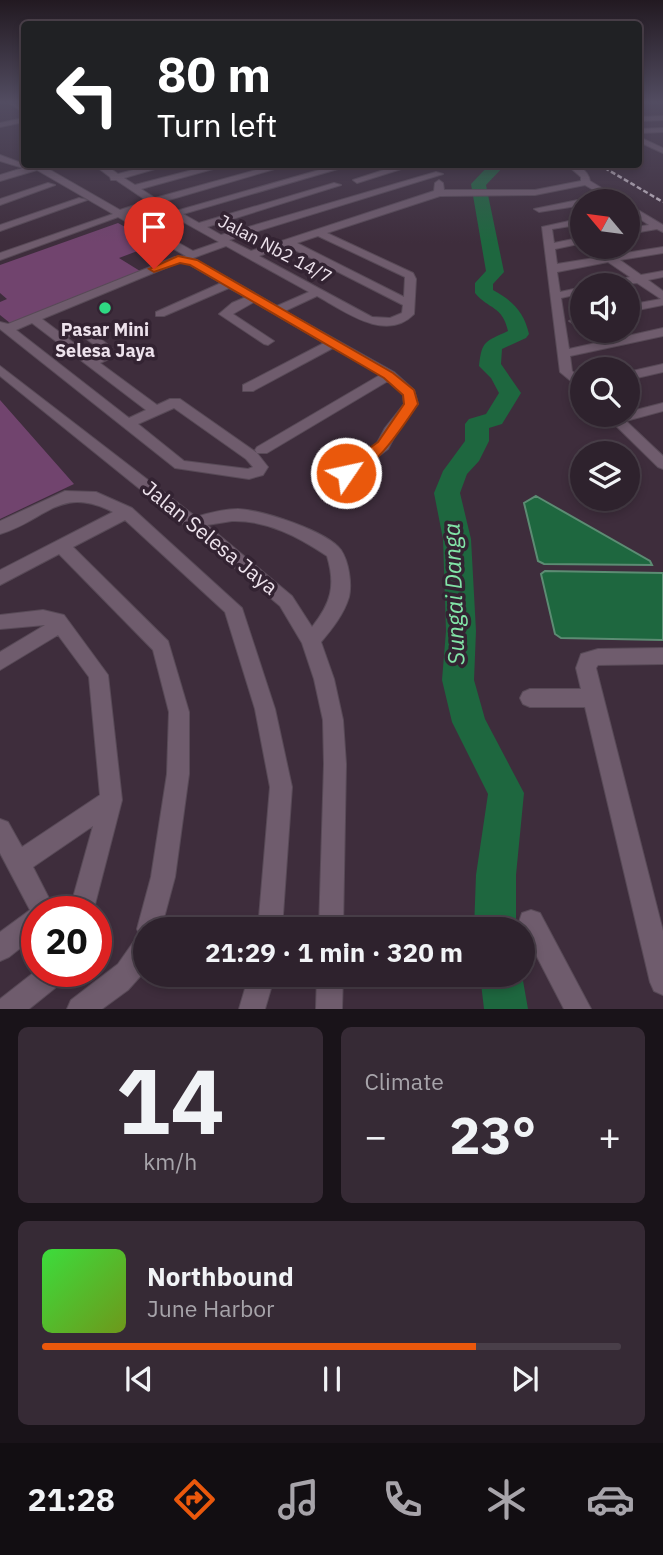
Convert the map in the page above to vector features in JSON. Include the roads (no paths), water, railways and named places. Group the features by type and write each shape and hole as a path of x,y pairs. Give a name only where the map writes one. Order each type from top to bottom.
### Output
{"street":[{"path":"0,158 21,162"},
{"path":"0,178 32,168"},
{"path":"42,168 115,216 192,255 223,241 442,169 439,193"},
{"name":"Jalan Nb2 14/7","path":"104,168 114,178 153,202 369,320 402,318 408,313 409,304"},
{"path":"114,178 153,168"},
{"path":"132,189 212,168"},
{"path":"307,168 383,211"},
{"path":"174,214 337,168"},
{"path":"357,180 398,168"},
{"path":"575,168 585,176 586,182"},
{"path":"0,257 153,202 274,169"},
{"path":"250,255 439,193 524,192 586,182 598,189"},
{"path":"0,202 51,185"},
{"path":"198,227 337,185"},
{"path":"535,191 543,224 547,227 552,265 555,268"},
{"path":"0,228 82,200"},
{"path":"539,209 570,204"},
{"path":"640,216 661,227"},
{"path":"547,227 570,223"},
{"path":"640,230 661,227"},
{"path":"287,242 409,304 411,279 408,275 319,233"},
{"path":"549,247 570,243"},
{"path":"570,376 566,372 551,271 555,268 663,250"},
{"path":"3,326 33,318 178,259 193,262 389,375 409,393 411,404 379,450 346,473"},
{"path":"612,260 630,273"},
{"path":"640,279 663,274"},
{"path":"640,280 663,296"},
{"path":"160,314 229,284"},
{"path":"277,310 317,292"},
{"path":"555,296 570,293"},
{"path":"254,298 236,305 225,314 268,341"},
{"path":"640,307 663,302"},
{"path":"33,318 153,411"},
{"path":"3,326 180,465 249,474 261,467 251,456 179,403 171,402 129,423"},
{"path":"56,335 83,331 106,348 107,355 91,362"},
{"path":"564,354 663,332"},
{"path":"248,388 333,343"},
{"path":"640,373 663,368"},
{"path":"262,450 389,375"},
{"name":"Jalan Selesa Jaya","path":"3,376 193,523 286,601 311,641 324,679 333,720 335,764 331,917"},
{"path":"640,412 663,407"},
{"path":"627,427 657,451 663,464"},
{"path":"0,528 65,496 96,497 126,512 233,608 265,709 281,787 271,917"},
{"path":"0,578 126,512"},
{"path":"193,523 236,515 256,518 312,537 334,553 344,591 332,616 311,641"},
{"path":"61,546 161,646 179,712 178,774 163,877 152,917"},
{"path":"0,622 52,617 61,624 98,675 111,800 85,896"},
{"path":"0,662 61,624"},
{"path":"663,656 598,657 588,660 586,668 656,916 663,982"},
{"path":"530,698 594,698"},
{"path":"19,863 111,800"},
{"path":"1,836 36,896"},
{"path":"535,929 578,1009"},
{"path":"0,948 21,932"},
{"path":"80,1009 133,967"},
{"path":"8,1009 36,987"},
{"path":"252,1009 258,987"},
{"path":"330,987 330,1009"}],"waterway":[{"name":"Sungai Danga","path":"495,168 478,184 495,272 484,283 484,293 512,313 519,334 492,346 490,366 500,375 510,393 494,419 477,424 477,441 470,455 456,471 447,493 457,539 461,631 458,680 469,722 506,793 496,875 495,917"},
{"name":"Sungai Danga","path":"503,987 506,1009"}],"railway":[{"path":"605,168 663,202"}],"place":[{"name":"Pasar Mini Selesa Jaya","path":"105,308"}]}
